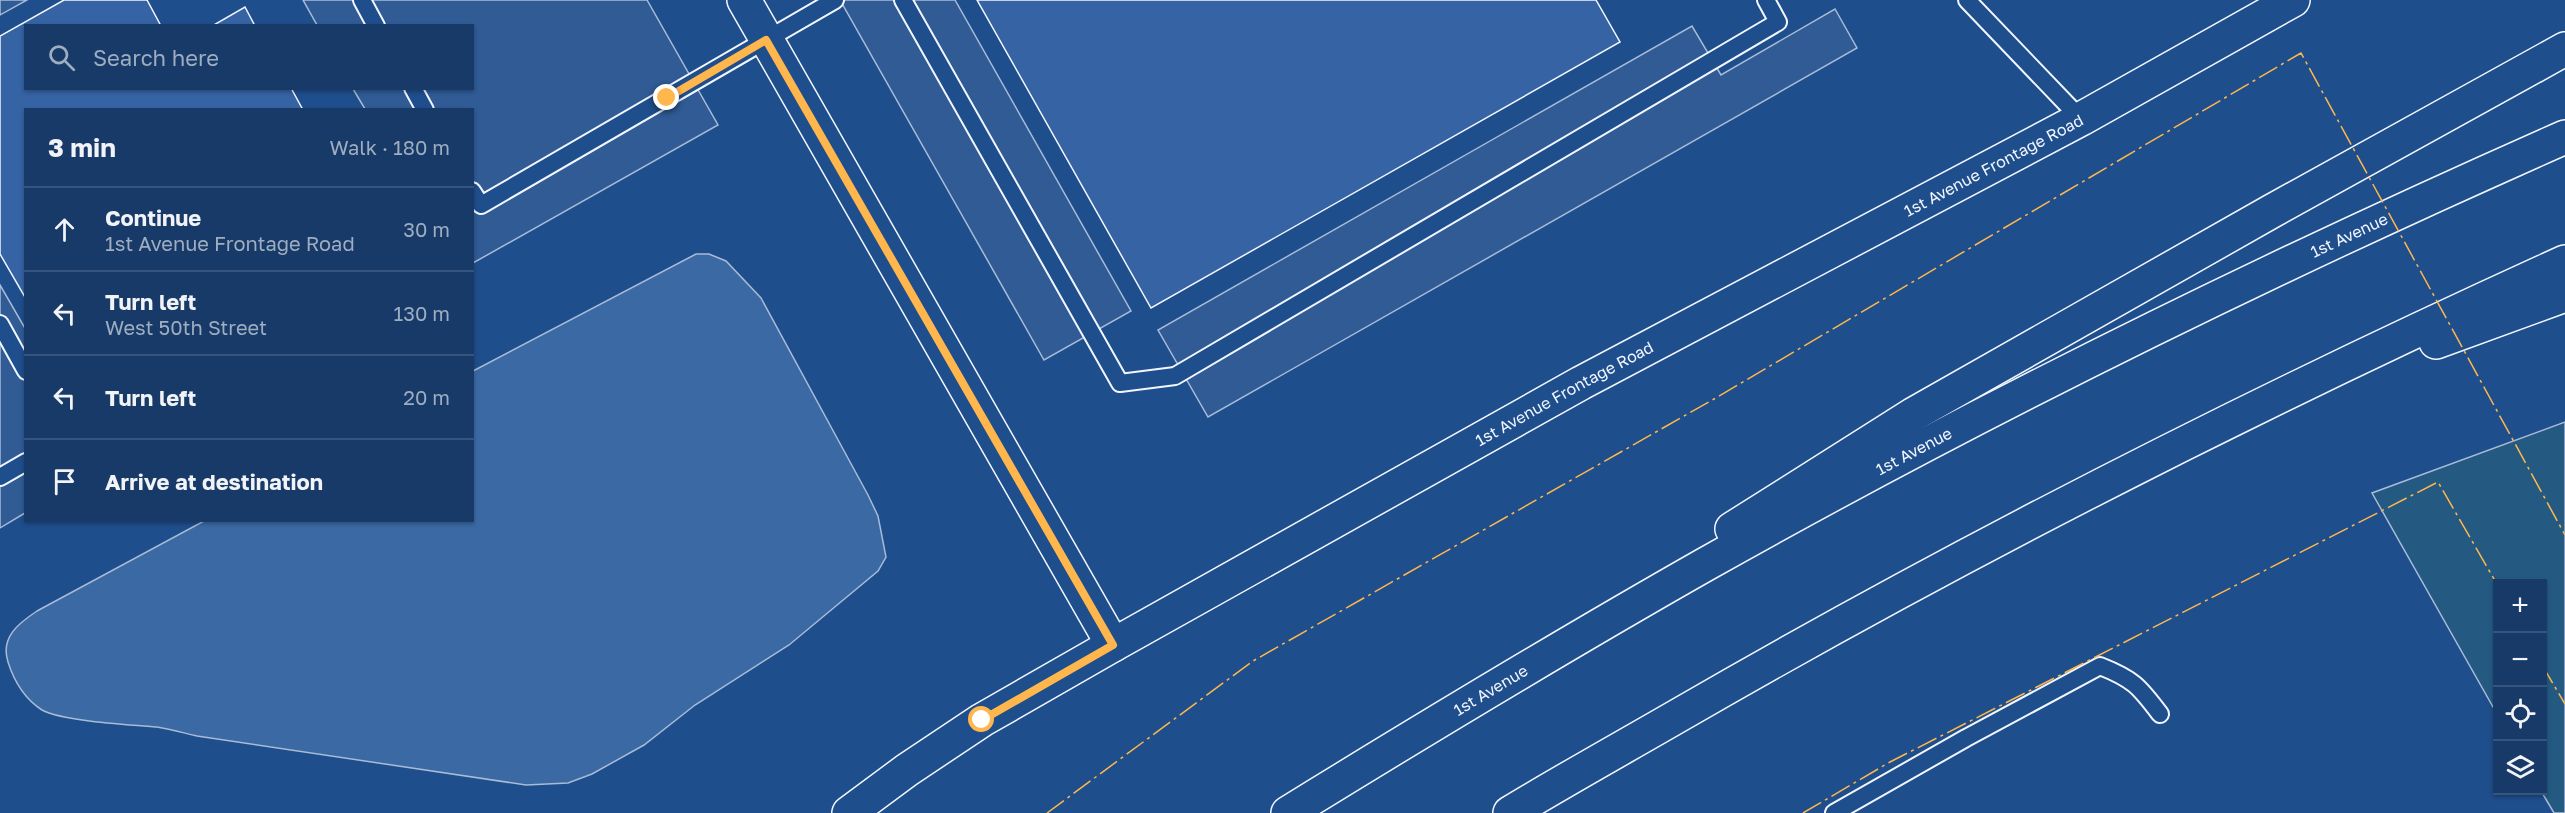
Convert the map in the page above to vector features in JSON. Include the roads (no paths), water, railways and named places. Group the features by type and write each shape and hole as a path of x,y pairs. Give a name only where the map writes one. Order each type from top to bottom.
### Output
{"main road":[{"path":"744,0 1113,645"},
{"name":"1st Avenue Frontage Road","path":"849,813 982,720 1113,645 1581,383 2081,119 2293,0"},
{"path":"1525,669 1767,506 1914,414 2261,217 2565,49"},
{"name":"1st Avenue","path":"1287,813 1525,669 1708,563 2132,338 2565,137"},
{"path":"1510,813 1816,636 2013,531 2395,339 2565,262"},
{"path":"2216,428 2374,364 2565,296"}],"lane":[{"path":"362,0 375,24"},
{"path":"474,194 481,205 835,0"},
{"path":"903,0 1120,383 1175,376 1778,22 1766,0"},
{"path":"1967,0 2081,119"},
{"path":"414,90 424,108"},
{"path":"0,324 24,367"},
{"path":"0,477 24,463"},
{"path":"1834,813 2100,666 2126,676 2142,689 2160,714"}]}
